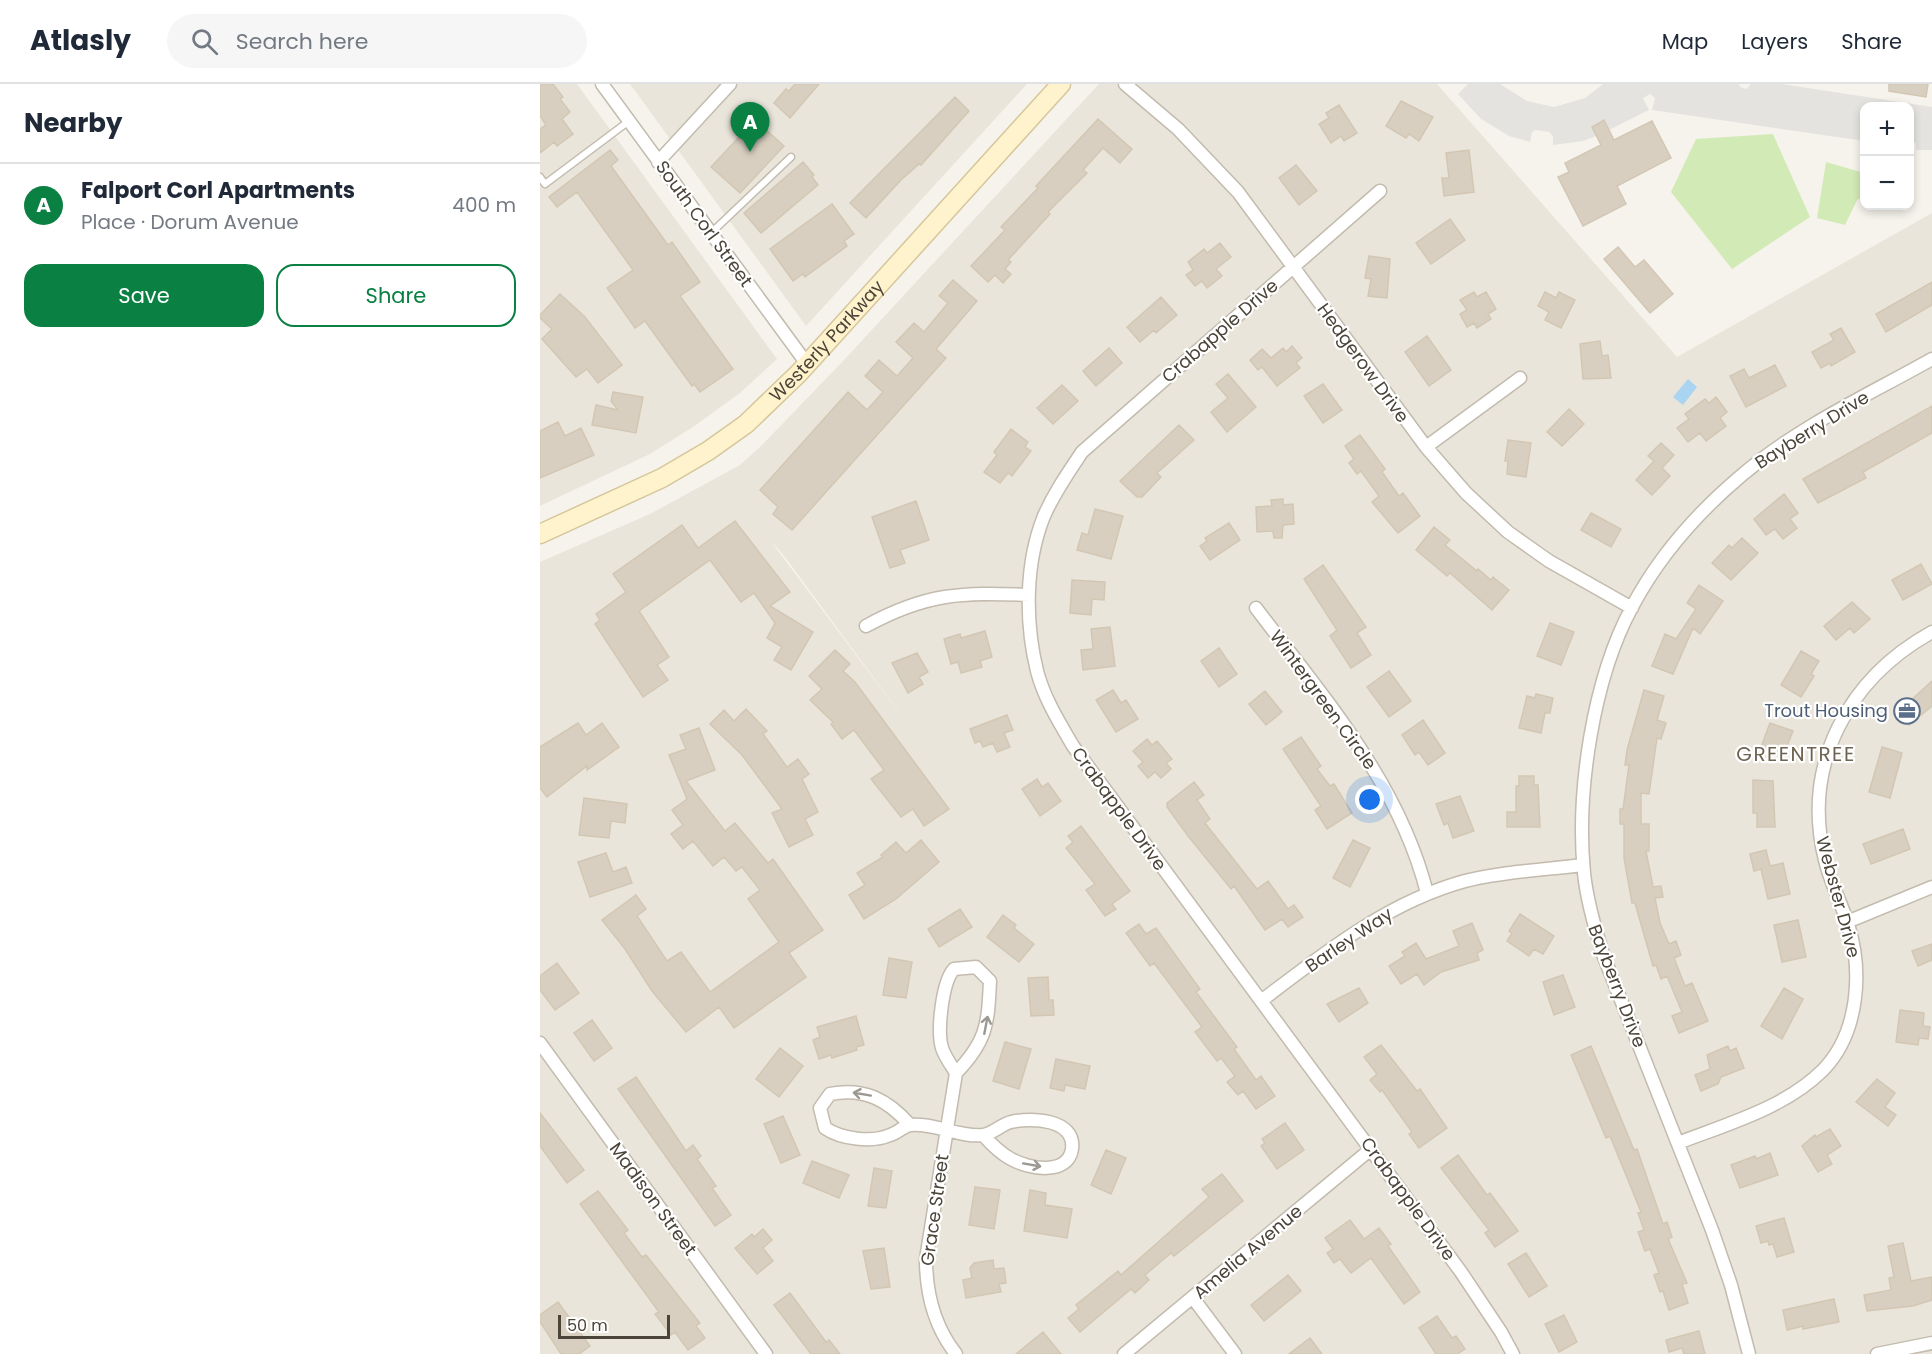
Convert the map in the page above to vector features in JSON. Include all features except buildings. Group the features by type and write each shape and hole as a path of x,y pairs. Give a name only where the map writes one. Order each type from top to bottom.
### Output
{"main road":[{"name":"Westerly Parkway","path":"540,534 644,487 708,451 746,424 807,364 1061,84"}],"street":[{"name":"South Corl Street","path":"602,84 807,364"},
{"path":"658,162 730,84"},
{"name":"Hedgerow Drive","path":"1125,84 1211,163 1238,192 1426,447 1466,493 1508,532 1550,561 1632,608"},
{"name":"Crabapple Drive","path":"1380,191 1082,452 1062,481 1044,517 1033,559 1029,595 1030,631 1038,672 1053,712 1073,746 1475,1292 1513,1354"},
{"name":"Bayberry Drive","path":"1749,1354 1731,1285 1678,1143 1604,957 1592,918 1583,865 1586,765 1595,716 1609,666 1632,608 1662,558 1683,533 1743,474 1794,437 1932,359"},
{"path":"1426,447 1520,378"},
{"path":"866,626 927,599 958,594 1029,595"},
{"name":"Wintergreen Circle","path":"1256,608 1365,753 1390,796 1410,839 1427,893"},
{"name":"Webster Drive","path":"1678,1143 1789,1096 1825,1068 1847,1030 1854,1005 1857,976 1847,922 1830,878 1820,827 1820,790 1828,750 1841,719 1857,694 1896,654 1932,632"},
{"name":"Barley Way","path":"1261,1001 1385,913 1427,893 1466,881 1520,870 1583,865"},
{"path":"1847,922 1932,887"},
{"path":"976,967 990,981 987,1023 976,1051 956,1073 942,1046 941,1019 945,992 949,974 954,969 976,967"},
{"name":"Madison Street","path":"540,1043 766,1354"},
{"name":"Grace Street","path":"956,1073 926,1259 926,1277 933,1314 946,1341 956,1354"},
{"path":"910,1125 895,1108 866,1094 842,1091 830,1094 820,1108 825,1128 843,1136 881,1138 910,1125 984,1136 1009,1122 1029,1119 1062,1127 1069,1133 1072,1146 1069,1159 1061,1167 1049,1168 1014,1161 993,1146 984,1136"},
{"name":"Amelia Avenue","path":"1124,1354 1371,1149"},
{"path":"1193,1298 1235,1354"},
{"path":"1877,1354 1932,1343"}],"lane":[{"path":"540,177 545,184 629,121"},
{"path":"710,233 791,157"}],"shaded area":[{"path":"540,84 577,84 777,359 740,393 650,454 540,506"},
{"path":"630,84 1027,84 806,326"},
{"path":"1099,84 1437,84 1677,357 1932,213 1932,1354 540,1354 540,562 650,514 740,465 844,360","holes":["773,543 785,557 915,734"]},
{"path":"1468,84 1500,84 1527,101 1554,107 1585,98 1603,84 1739,84 1740,87 1747,89 1751,84 1782,84 1899,102 1860,102 1860,140 1652,110 1655,98 1650,94 1643,98 1649,110 1609,130 1604,120 1592,127 1596,136 1583,141 1553,145 1553,136 1549,132 1535,130 1532,132 1530,142 1509,136 1481,119 1458,94"},
{"path":"1914,104 1932,107 1932,150 1916,150 1916,143 1914,143"}],"green space":[{"path":"1773,134 1810,217 1732,269 1671,192 1696,139"},
{"path":"1826,162 1860,172 1860,198 1845,225 1817,218"}],"water":[{"path":"1688,379 1697,387 1683,405 1673,397"}],"place":[{"name":"Falport Corl Apartments","path":"750,152"},
{"name":"Trout Housing","path":"1907,711"}],"district":[{"name":"GREENTREE","path":"1796,754"}]}
